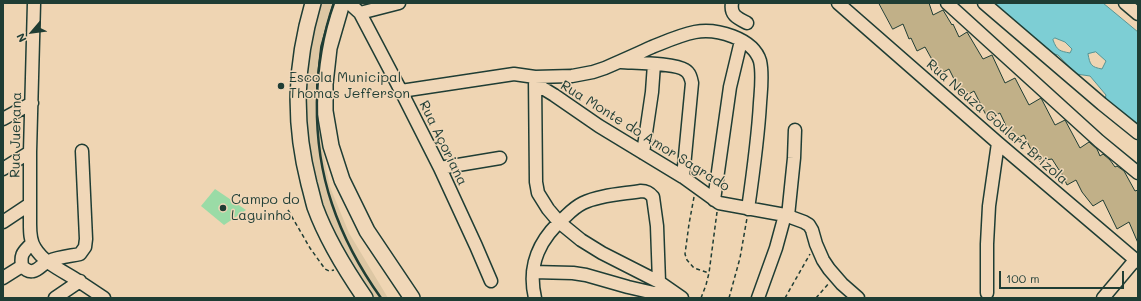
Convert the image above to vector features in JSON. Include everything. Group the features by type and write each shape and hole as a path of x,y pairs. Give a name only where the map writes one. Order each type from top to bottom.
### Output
{"main road":[{"path":"313,3 300,59 297,92 299,130 304,163 315,206 324,228 342,264 365,298"},
{"path":"342,3 329,48 325,84 325,111 331,146 342,180 367,231 412,298"}],"street":[{"name":"Rua Juerana","path":"32,243 30,234 30,152 34,3"},
{"name":"Rua Açoriana","path":"349,3 360,13 401,91 440,168 491,281"},
{"path":"360,13 399,3"},
{"path":"732,3 732,13 747,24"},
{"name":"Rua Neuza Goulart Brizola","path":"838,3 1136,261"},
{"path":"946,3 1099,141 1138,173"},
{"path":"984,3 1138,133"},
{"path":"1125,3 1138,13"},
{"path":"401,91 514,74 535,81 572,76 593,72 678,36 696,32 720,33 732,36 753,49 759,60 762,83 758,135 748,209"},
{"path":"716,202 730,87 741,41"},
{"path":"618,62 677,66 684,68 689,73 691,79 690,106 683,177"},
{"path":"643,153 649,115 654,64"},
{"path":"535,81 536,182 538,193 542,200 559,222 581,240 602,253 659,282 681,298"},
{"name":"Rua Monte do Amor Sagrado","path":"535,81 593,123 683,177 716,202 787,215 798,219 808,225 812,230 816,244"},
{"path":"3,119 32,103"},
{"path":"758,298 787,215 792,186 795,130"},
{"path":"987,293 989,206 998,143"},
{"path":"82,151 86,239 85,247 80,254 47,261 36,270 27,270 22,266 21,258 32,243 35,249 47,261 104,298"},
{"path":"3,169 30,152"},
{"path":"440,168 500,158"},
{"path":"535,298 532,272 536,256 548,234 559,222 584,202 641,191 650,193 652,197 657,226 659,282"},
{"path":"3,222 30,204"},
{"path":"816,244 823,260 835,278 858,298"},
{"path":"1103,298 1136,261"},
{"path":"3,278 22,266"},
{"path":"532,272 586,275 681,298"},
{"path":"54,298 80,281"}],"path":[{"path":"696,186 685,254 687,260 694,268 709,273"},
{"path":"700,298 706,285 709,273 716,202"},
{"path":"729,298 740,258 748,209"},
{"path":"288,210 310,248 325,269 332,270 342,264"},
{"path":"785,298 816,244"},
{"path":"816,298 835,278"}],"shaded area":[{"path":"322,3 339,3 320,89 322,147 330,187 349,233 388,298 372,298 335,239 317,192 308,151 304,95 312,35"}],"green space":[{"name":"Campo do Laguinho","path":"215,189 246,210 224,225 201,206"}],"water":[{"path":"990,3 1103,3 1138,32 1138,131 1104,102 1106,95 1090,76 1076,74 1058,55 1051,53","holes":["1055,38 1065,42 1072,49 1070,53 1061,51 1053,40","1096,52 1106,61 1102,69 1093,66 1089,61 1088,54"]}],"building":[{"path":"879,3 929,3 933,15 943,10 952,25 953,24 959,37 967,32 983,59 992,55 1005,83 1015,78 1029,105 1041,98 1055,125 1065,120 1080,148 1089,142 1097,149 1100,156 1103,154 1115,167 1117,166 1124,171 1135,191 1138,190 1138,243 1129,222 1117,229 1103,200 1093,206 1082,192 1076,180 1067,185 1060,170 1052,159 1039,161 1033,154 1024,135 1015,140 1009,132 1000,113 988,119 974,91 964,97 949,69 940,74 925,47 917,51 911,38 909,39 903,24 893,29"}],"railway":[{"path":"334,3 321,51 318,77 317,103 320,155 325,180 341,229 366,276 381,298"}],"place":[{"name":"Escola Municipal Thomas Jefferson","path":"281,86"},
{"name":"Campo do Laguinho","path":"223,208"}]}
